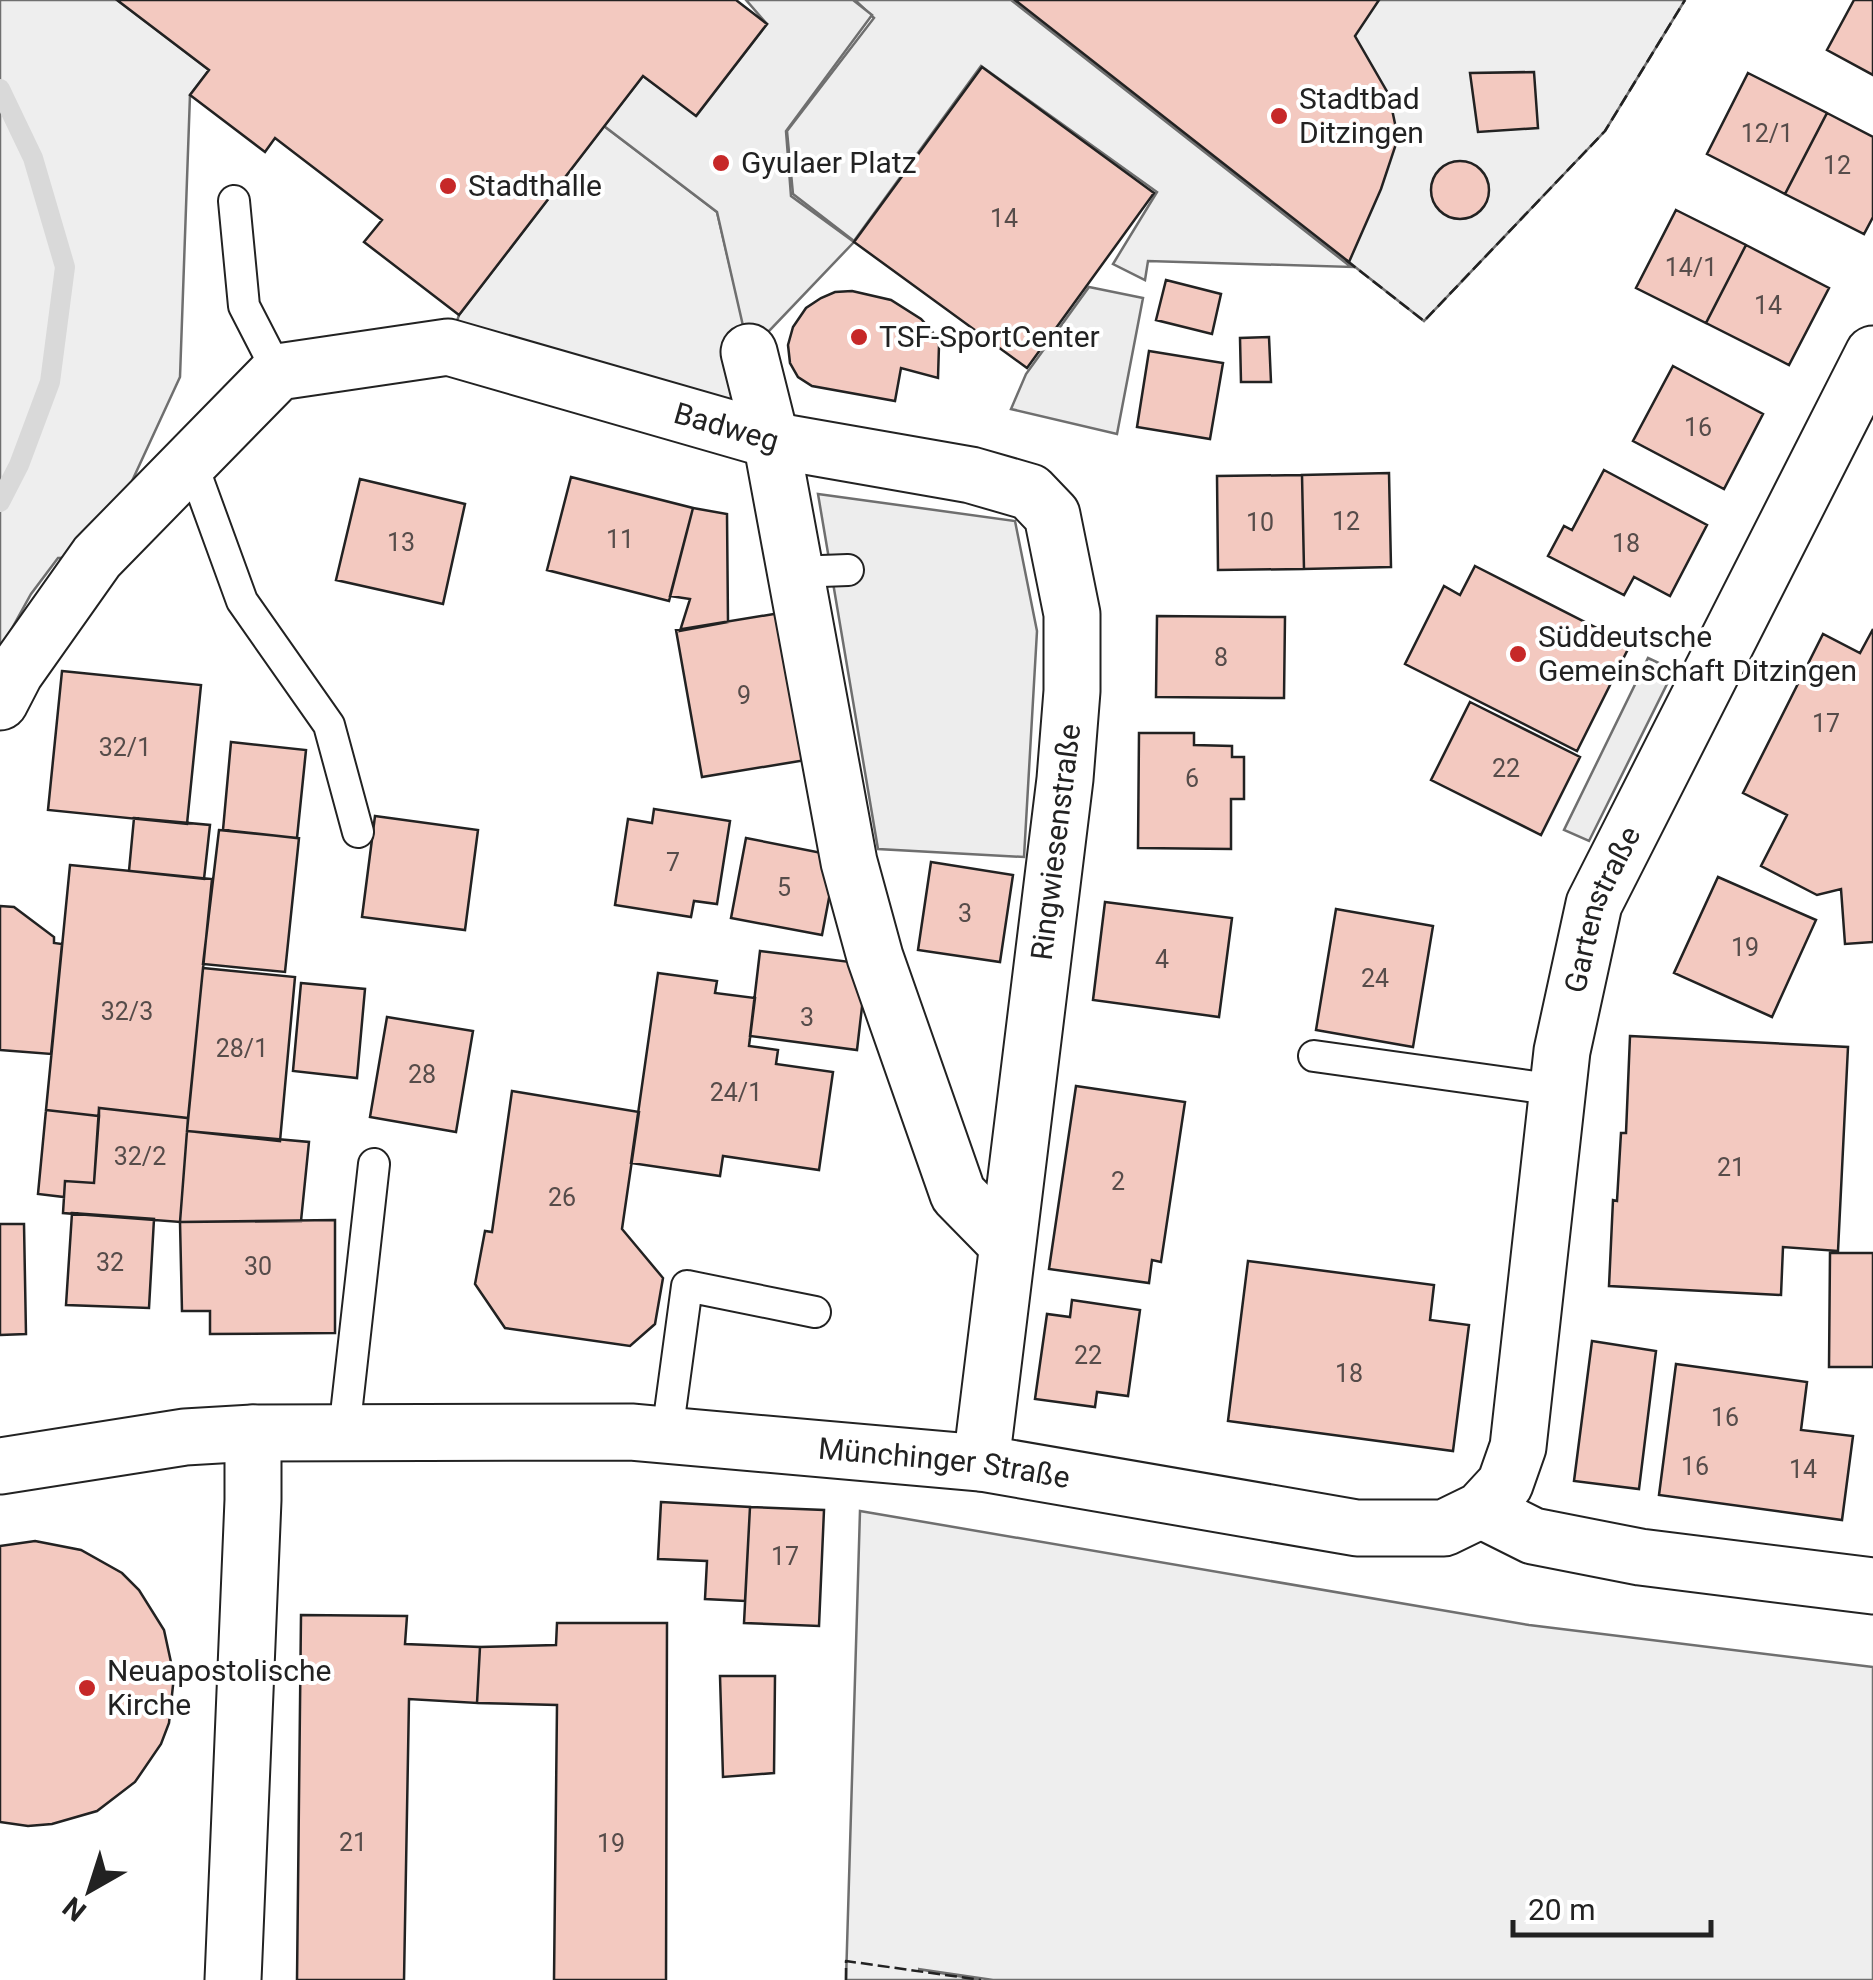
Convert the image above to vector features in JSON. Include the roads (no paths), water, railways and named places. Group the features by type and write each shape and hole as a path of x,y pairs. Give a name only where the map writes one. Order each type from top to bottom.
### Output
{"street":[{"name":"Badweg","path":"278,372 448,347 771,440 822,571 830,772 875,957 958,1194 1006,1244"},
{"path":"748,352 771,440"},
{"name":"Gartenstraße","path":"1481,1510 1506,1484 1518,1447 1562,1051 1594,904 1873,354"},
{"path":"0,702 15,673 97,557 278,372"},
{"name":"Ringwiesenstraße","path":"771,440 971,476 1030,492 1052,515 1072,614 1066,779 980,1463"},
{"path":"234,1980 253,1500 252,1433"},
{"name":"Münchinger Straße","path":"0,1466 166,1440 252,1433 668,1434 980,1463 1357,1528 1444,1528 1481,1510"},
{"path":"1481,1510 1533,1536 1640,1556 1873,1586"}],"lane":[{"path":"234,200 244,306 278,372"},
{"path":"191,461 242,602 329,725 358,832"},
{"path":"1314,1056 1557,1090"},
{"path":"344,1432 374,1164"},
{"path":"668,1434 687,1286 815,1312"}],"waterway":[{"path":"0,89 33,158 65,267 50,382 19,465 0,502"}],"place":[{"name":"Stadtbad Ditzingen","path":"1279,116"},
{"name":"Gyulaer Platz","path":"721,163"},
{"name":"Stadthalle","path":"448,186"},
{"name":"TSF-SportCenter","path":"859,337"},
{"name":"Süddeutsche Gemeinschaft Ditzingen","path":"1518,654"},
{"name":"Neuapostolische Kirche","path":"87,1688"}]}
